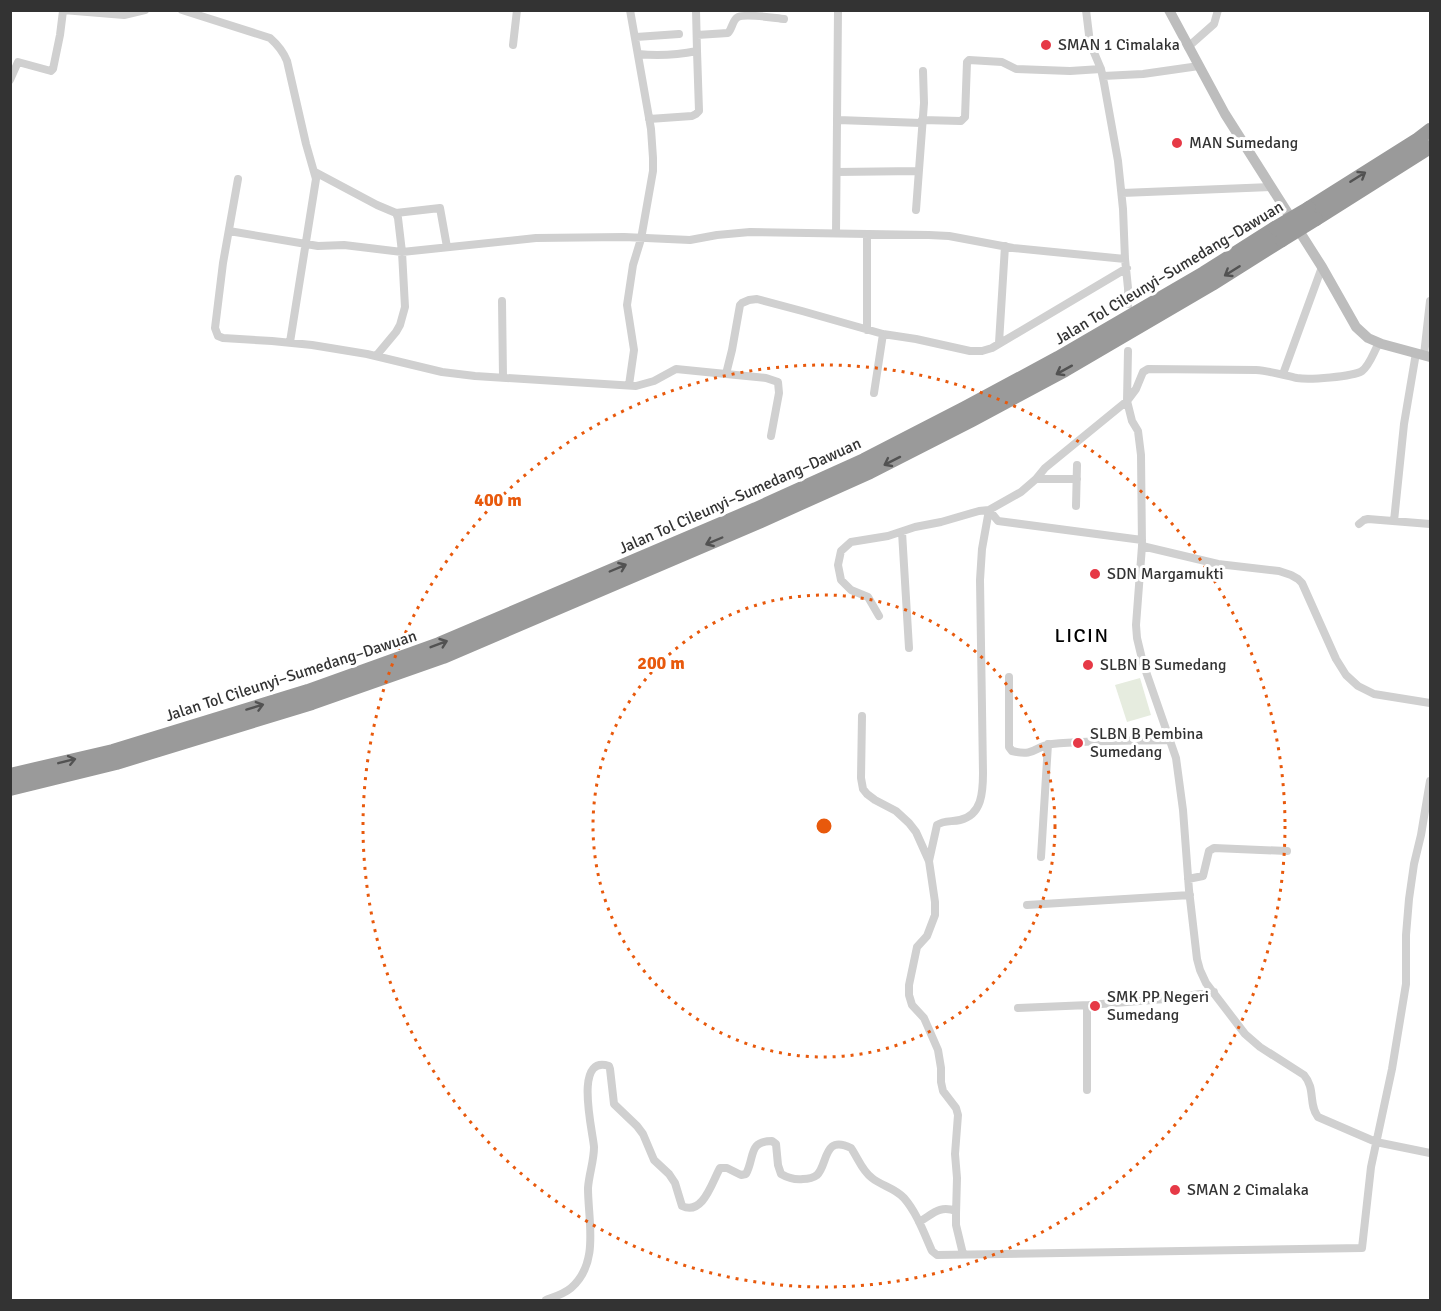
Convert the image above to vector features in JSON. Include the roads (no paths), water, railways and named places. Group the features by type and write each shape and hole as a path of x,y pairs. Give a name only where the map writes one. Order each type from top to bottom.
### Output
{"highway":[{"name":"Jalan Tol Cileunyi–Sumedang–Dawuan","path":"1312,214 1431,130"},
{"name":"Jalan Tol Cileunyi–Sumedang–Dawuan","path":"10,775 113,751 308,691 428,648 756,509 864,460 966,408 1431,147"},
{"name":"Jalan Tol Cileunyi–Sumedang–Dawuan","path":"10,789 116,764 312,703 443,657 761,521 870,472 1065,370 1212,284 1278,234"}],"street":[{"path":"10,80 18,62 51,71 53,69 63,11 124,15 145,10"},
{"path":"182,10 270,38 283,51 287,61 316,179 290,342"},
{"path":"513,45 517,10"},
{"path":"629,385 634,350 627,305 652,171 652,144 630,10"},
{"path":"648,119 692,116 699,111 696,10"},
{"path":"836,233 838,10"},
{"path":"1086,10 1090,43 1102,73 1117,152 1128,288"},
{"path":"1169,10 1225,114 1322,267 1356,327 1368,338 1378,343 1423,355"},
{"path":"1188,47 1214,24 1218,10"},
{"path":"698,35 728,33 739,16 784,19"},
{"path":"636,37 679,34"},
{"path":"638,54 672,55 697,51"},
{"path":"838,120 961,121 965,117 967,62 969,60 1002,62 1016,69 1137,75 1199,66"},
{"path":"916,210 924,103 923,71"},
{"path":"837,172 918,171"},
{"path":"315,172 396,213 441,209 447,247"},
{"path":"238,178 223,263 215,328 216,333 223,338 290,342 376,356 442,372 475,376 640,385 654,381 676,369 766,378 778,382 779,393 771,436"},
{"path":"1122,193 1271,187"},
{"path":"376,356 396,332 404,314 405,288 400,227 396,213"},
{"path":"229,231 325,246 344,245 402,252 536,238 614,237 690,240 750,232 939,235 1005,246 1125,260"},
{"path":"867,234 867,330"},
{"path":"999,344 1005,246"},
{"path":"1283,374 1322,267"},
{"path":"726,374 740,305 749,300 757,299 883,334 970,351 982,351 999,344 1127,268"},
{"path":"502,301 503,377"},
{"path":"1394,521 1404,424 1423,355 1431,301"},
{"path":"874,393 883,334"},
{"path":"879,616 868,597 845,585 838,570 841,550 851,542 888,536 915,527 989,510 1021,492 1046,468 1127,401 1137,389 1143,372 1148,369 1256,370 1303,379 1329,378 1355,374 1364,370 1378,343"},
{"path":"1128,351 1127,401 1132,421 1139,433 1141,455 1142,543 1137,638 1143,663 1176,758 1197,959 1203,977 1245,1035 1304,1074 1309,1081 1314,1111 1318,1117 1376,1142 1431,1152"},
{"path":"1076,506 1077,465"},
{"path":"1036,479 1077,479"},
{"path":"989,510 998,521 1142,543 1218,564 1279,571 1291,575 1302,583 1336,658 1346,675 1358,686 1374,694 1431,703"},
{"path":"929,861 937,825 969,817 975,812 981,799 983,773 980,580 982,549 989,510"},
{"path":"1359,524 1366,519 1431,524"},
{"path":"902,532 909,648"},
{"path":"1010,677 1010,749 1030,753 1048,744 1084,741 1169,740"},
{"path":"862,717 861,778 863,789 909,823 916,832 929,861 935,915 927,936 917,946 909,990 912,1005 924,1018 938,1050 943,1091 956,1108 958,1115 956,1225 963,1254"},
{"path":"1041,857 1048,744"},
{"path":"546,1300 572,1287 588,1262 591,1236 588,1186 594,1153 594,1138 587,1089 590,1073 602,1065 607,1065 610,1069 614,1104 643,1134 654,1160 675,1183 681,1203 685,1208 693,1209 700,1204 720,1168 727,1168 741,1175 746,1173 756,1145 772,1141 776,1144 781,1174 798,1179 809,1179 815,1176 822,1169 827,1151 831,1148 847,1146 851,1148 870,1177 904,1198 914,1212 934,1254 1362,1248 1371,1167 1392,1069 1406,984 1409,899 1431,781"},
{"path":"1188,879 1203,876 1209,851 1214,848 1287,851"},
{"path":"1027,905 1190,895"},
{"path":"1018,1008 1165,999 1214,992"},
{"path":"1087,1090 1087,1009 1089,1005"},
{"path":"919,1222 939,1209 956,1211"}],"tunnel":[{"path":"1128,288 1128,320"}],"place":[{"name":"SMAN 1 Cimalaka","path":"1046,45"},
{"name":"MAN Sumedang","path":"1177,143"},
{"name":"SDN Margamukti","path":"1095,574"},
{"name":"SLBN B Sumedang","path":"1088,665"},
{"name":"SLBN B Pembina Sumedang","path":"1078,743"},
{"name":"SMK PP Negeri Sumedang","path":"1095,1006"},
{"name":"SMAN 2 Cimalaka","path":"1175,1190"}],"district":[{"name":"LICIN","path":"1082,635"}]}
